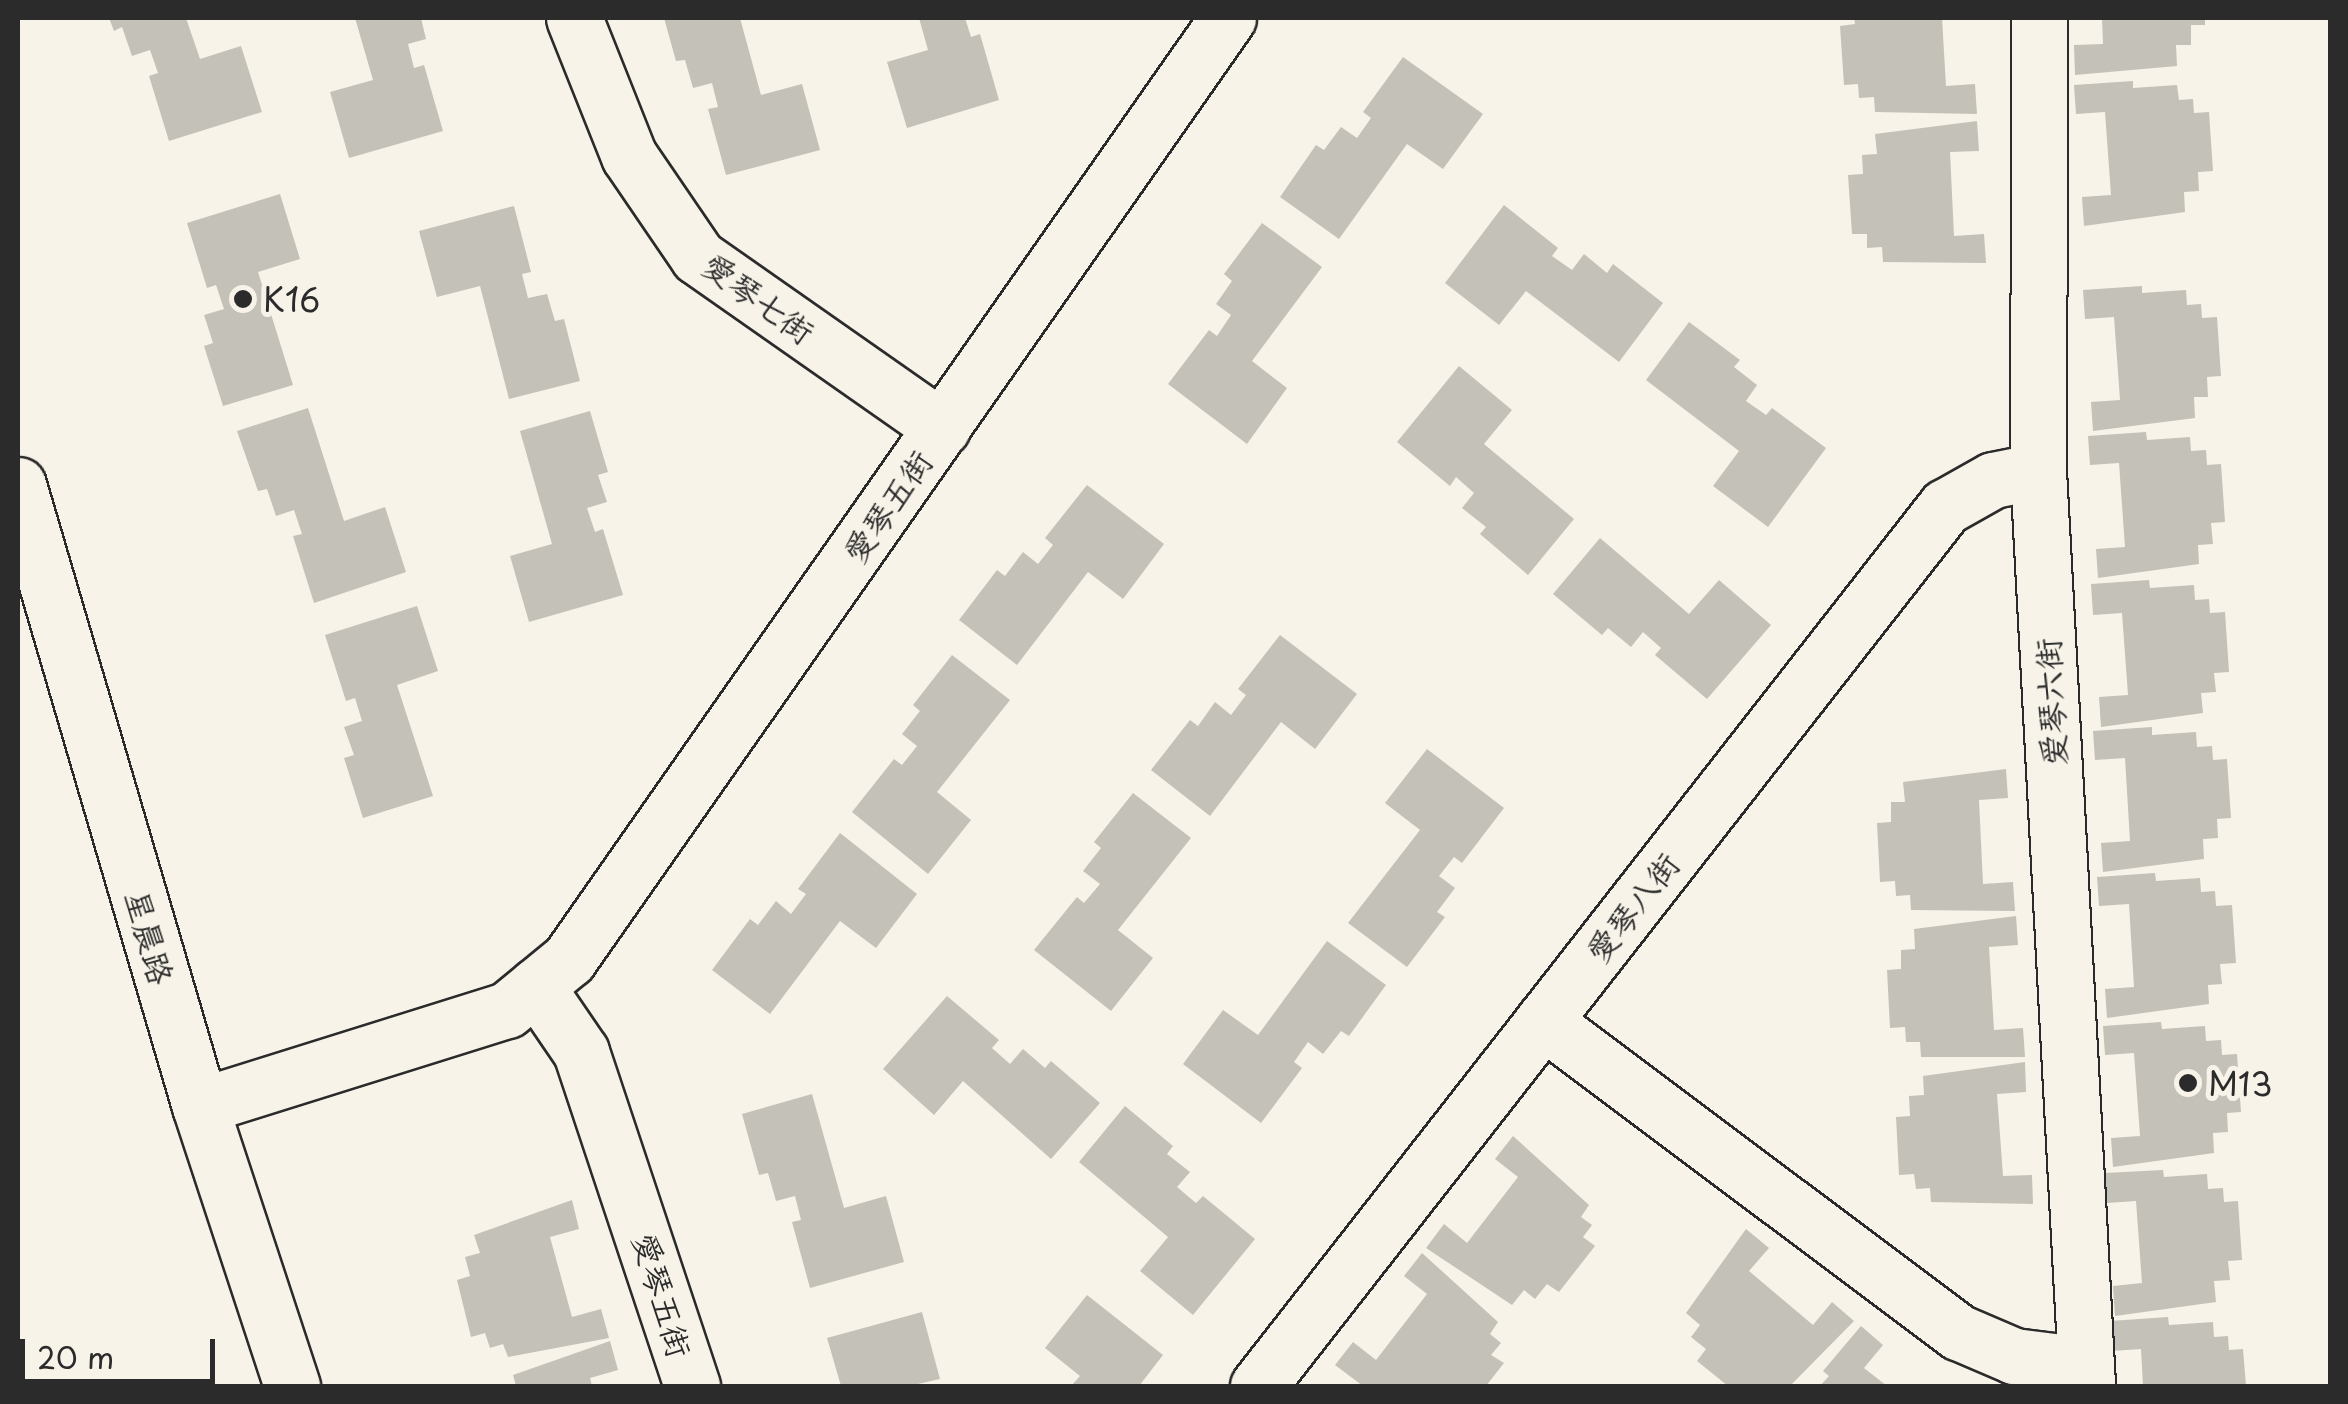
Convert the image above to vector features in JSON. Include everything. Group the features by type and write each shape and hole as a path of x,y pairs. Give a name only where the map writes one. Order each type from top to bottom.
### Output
{"street":[{"name":"愛琴七街","path":"574,18 629,156 698,257 942,428"},
{"name":"愛琴五街","path":"200,1106 444,1033 507,1010 569,959 1228,18"},
{"name":"爱琴六街","path":"2038,18 2038,471 2086,1376"},
{"name":"愛琴八街","path":"1258,1386 1945,507 1993,480 2038,471"},
{"name":"星晨路","path":"18,485 200,1106 292,1386"},
{"name":"愛琴五街","path":"536,986 587,1068 692,1386"},
{"path":"1543,1022 1958,1332 2014,1356 2086,1376"}],"building":[{"path":"109,18 186,18 200,59 241,46 262,112 169,141 149,76 158,73 150,50 132,56 122,27 114,31"},
{"path":"355,18 421,18 426,39 408,44 414,68 424,65 443,131 349,158 330,92 373,80"},
{"path":"664,18 740,18 761,95 802,84 820,150 726,175 708,109 718,107 712,83 693,88 685,60 676,61"},
{"path":"919,18 965,18 971,37 980,34 999,100 907,128 887,62 928,50"},
{"path":"1854,18 1942,18 1946,86 1975,84 1977,114 1875,112 1874,97 1859,98 1858,84 1844,85 1840,26 1855,24"},
{"path":"2102,18 2205,18 2205,25 2191,25 2191,45 2176,45 2177,66 2075,75 2074,45 2103,44"},
{"path":"1403,57 1483,114 1443,169 1407,144 1339,239 1280,197 1316,145 1324,150 1341,127 1357,138 1371,118 1363,112"},
{"path":"2133,81 2133,88 2177,85 2179,100 2193,99 2194,113 2209,112 2213,171 2198,172 2199,191 2184,192 2185,212 2084,226 2082,197 2111,195 2105,112 2076,114 2074,85"},
{"path":"1977,121 1979,151 1950,152 1954,236 1984,234 1986,263 1883,262 1882,247 1867,248 1867,234 1852,234 1848,175 1863,174 1862,155 1877,154 1875,134"},
{"name":"K16","path":"280,194 300,259 258,272 293,385 223,406 204,346 213,343 204,315 224,309 216,285 207,288 187,223"},
{"path":"1504,205 1558,248 1552,256 1572,270 1584,254 1607,273 1613,264 1663,303 1619,362 1526,291 1499,325 1445,283"},
{"path":"514,206 531,272 522,274 528,298 547,294 555,321 564,319 580,381 509,399 480,286 437,297 419,231"},
{"path":"1262,223 1322,267 1252,361 1287,388 1247,444 1168,384 1209,330 1217,336 1231,315 1216,304 1232,281 1224,274"},
{"path":"2142,286 2142,293 2186,290 2187,305 2201,304 2202,318 2217,317 2221,376 2207,377 2208,397 2194,397 2195,418 2093,431 2091,402 2120,400 2114,317 2085,319 2083,290"},
{"path":"1689,322 1740,360 1734,367 1757,385 1746,401 1766,415 1772,408 1826,448 1768,527 1713,486 1739,451 1646,380"},
{"path":"1459,366 1512,410 1484,444 1574,519 1528,575 1480,534 1486,527 1462,508 1474,493 1456,477 1450,486 1397,442"},
{"path":"308,408 344,521 385,507 406,572 314,603 293,536 302,534 294,510 276,516 267,489 258,491 237,431"},
{"path":"590,411 608,472 598,475 607,502 587,508 595,532 603,529 623,595 529,622 510,556 552,544 520,431"},
{"path":"2146,432 2147,440 2190,437 2191,451 2206,450 2207,465 2221,464 2225,522 2211,523 2213,544 2198,545 2199,564 2098,578 2096,549 2125,547 2119,463 2090,465 2088,436"},
{"path":"1087,485 1164,544 1123,599 1088,572 1017,665 959,620 997,570 1005,576 1023,552 1038,564 1053,545 1045,538"},
{"path":"1600,538 1689,614 1719,580 1771,625 1707,699 1655,655 1661,648 1643,632 1631,647 1608,628 1602,635 1553,594"},
{"path":"2149,580 2150,588 2194,585 2195,600 2209,599 2210,613 2225,612 2229,672 2214,673 2216,692 2201,693 2203,713 2101,727 2099,697 2128,695 2122,613 2093,615 2091,584"},
{"path":"417,606 438,671 397,685 433,796 363,818 344,758 354,755 344,727 362,721 355,698 346,701 325,635"},
{"path":"1280,635 1357,694 1315,749 1281,722 1210,816 1151,770 1190,720 1198,726 1215,702 1231,715 1246,695 1238,689"},
{"path":"952,655 1010,700 937,792 971,820 928,874 852,812 894,759 902,765 917,746 902,734 920,711 913,705"},
{"path":"2152,727 2152,735 2196,732 2197,747 2212,746 2213,760 2227,759 2231,818 2217,819 2218,838 2203,839 2204,859 2103,872 2101,843 2130,841 2125,758 2095,760 2093,731"},
{"path":"1427,749 1504,808 1462,863 1454,857 1439,876 1455,888 1437,912 1445,917 1407,967 1348,923 1420,830 1385,803"},
{"path":"2006,769 2008,798 1979,800 1983,884 2013,882 2015,911 1911,910 1910,895 1896,896 1895,881 1880,882 1877,823 1891,822 1891,802 1905,802 1903,782"},
{"path":"1133,793 1191,838 1118,930 1153,958 1111,1011 1034,950 1077,897 1084,903 1100,884 1083,871 1101,848 1094,842"},
{"path":"840,833 917,894 876,948 840,921 770,1014 712,970 750,919 758,925 776,901 791,914 806,894 798,889"},
{"path":"2155,873 2156,881 2200,878 2201,892 2215,891 2216,906 2232,905 2236,963 2220,964 2222,984 2208,985 2209,1004 2107,1018 2105,989 2134,987 2129,904 2099,906 2097,877"},
{"path":"2016,916 2018,945 1989,947 1994,1030 2023,1028 2025,1057 1921,1057 1920,1042 1906,1042 1905,1027 1890,1028 1887,970 1901,969 1901,950 1915,949 1914,929"},
{"path":"1327,941 1386,985 1349,1036 1341,1031 1323,1054 1308,1042 1294,1062 1302,1068 1261,1123 1183,1064 1223,1010 1258,1035"},
{"path":"947,996 999,1040 992,1048 1010,1064 1023,1049 1045,1068 1051,1061 1100,1103 1051,1159 963,1081 934,1115 883,1069"},
{"name":"M13","path":"2161,1022 2162,1029 2205,1026 2206,1041 2221,1040 2222,1055 2237,1054 2241,1112 2227,1113 2228,1132 2213,1133 2214,1153 2113,1167 2111,1138 2140,1136 2134,1053 2105,1055 2103,1026"},
{"path":"2025,1062 2026,1092 1997,1094 2003,1176 2032,1175 2033,1204 1931,1202 1930,1188 1916,1189 1914,1174 1899,1175 1896,1117 1910,1116 1909,1096 1924,1095 1923,1076"},
{"path":"812,1094 844,1208 886,1196 904,1262 810,1288 792,1222 801,1220 795,1196 776,1201 768,1173 759,1175 742,1114"},
{"path":"1125,1106 1173,1146 1167,1154 1190,1172 1177,1187 1196,1203 1203,1196 1255,1239 1193,1315 1140,1271 1168,1237 1079,1162"},
{"path":"1513,1136 1589,1205 1581,1217 1592,1225 1583,1237 1595,1246 1559,1292 1547,1284 1535,1299 1524,1290 1512,1305 1426,1248 1444,1224 1467,1243 1518,1177 1495,1159"},
{"path":"2163,1170 2164,1177 2207,1174 2208,1189 2223,1188 2224,1202 2238,1201 2242,1260 2228,1261 2230,1280 2214,1281 2216,1302 2115,1316 2113,1286 2142,1283 2136,1201 2107,1203 2105,1173"},
{"path":"572,1200 579,1229 550,1237 572,1317 601,1309 609,1338 508,1357 503,1344 490,1348 485,1333 471,1337 457,1280 470,1276 465,1257 480,1253 474,1235"},
{"path":"1746,1229 1769,1248 1749,1271 1813,1325 1832,1302 1854,1321 1790,1386 1728,1386 1697,1361 1706,1349 1691,1337 1700,1325 1686,1313"},
{"path":"1422,1253 1498,1322 1490,1334 1501,1343 1491,1355 1504,1363 1486,1386 1363,1386 1335,1365 1353,1342 1376,1360 1427,1294 1404,1276"},
{"path":"1087,1295 1163,1355 1139,1386 1071,1386 1080,1376 1045,1348"},
{"path":"922,1312 940,1379 909,1386 841,1386 827,1338"},
{"path":"2168,1317 2169,1325 2213,1322 2214,1337 2228,1336 2229,1350 2243,1349 2246,1386 2143,1386 2141,1349 2112,1351 2110,1321"},
{"path":"1861,1326 1883,1345 1864,1368 1887,1386 1820,1386 1829,1376 1823,1371"},
{"path":"610,1341 618,1370 590,1378 592,1386 516,1386 513,1375"}],"place":[{"name":"K16","path":"243,299"},
{"name":"M13","path":"2188,1083"}]}
